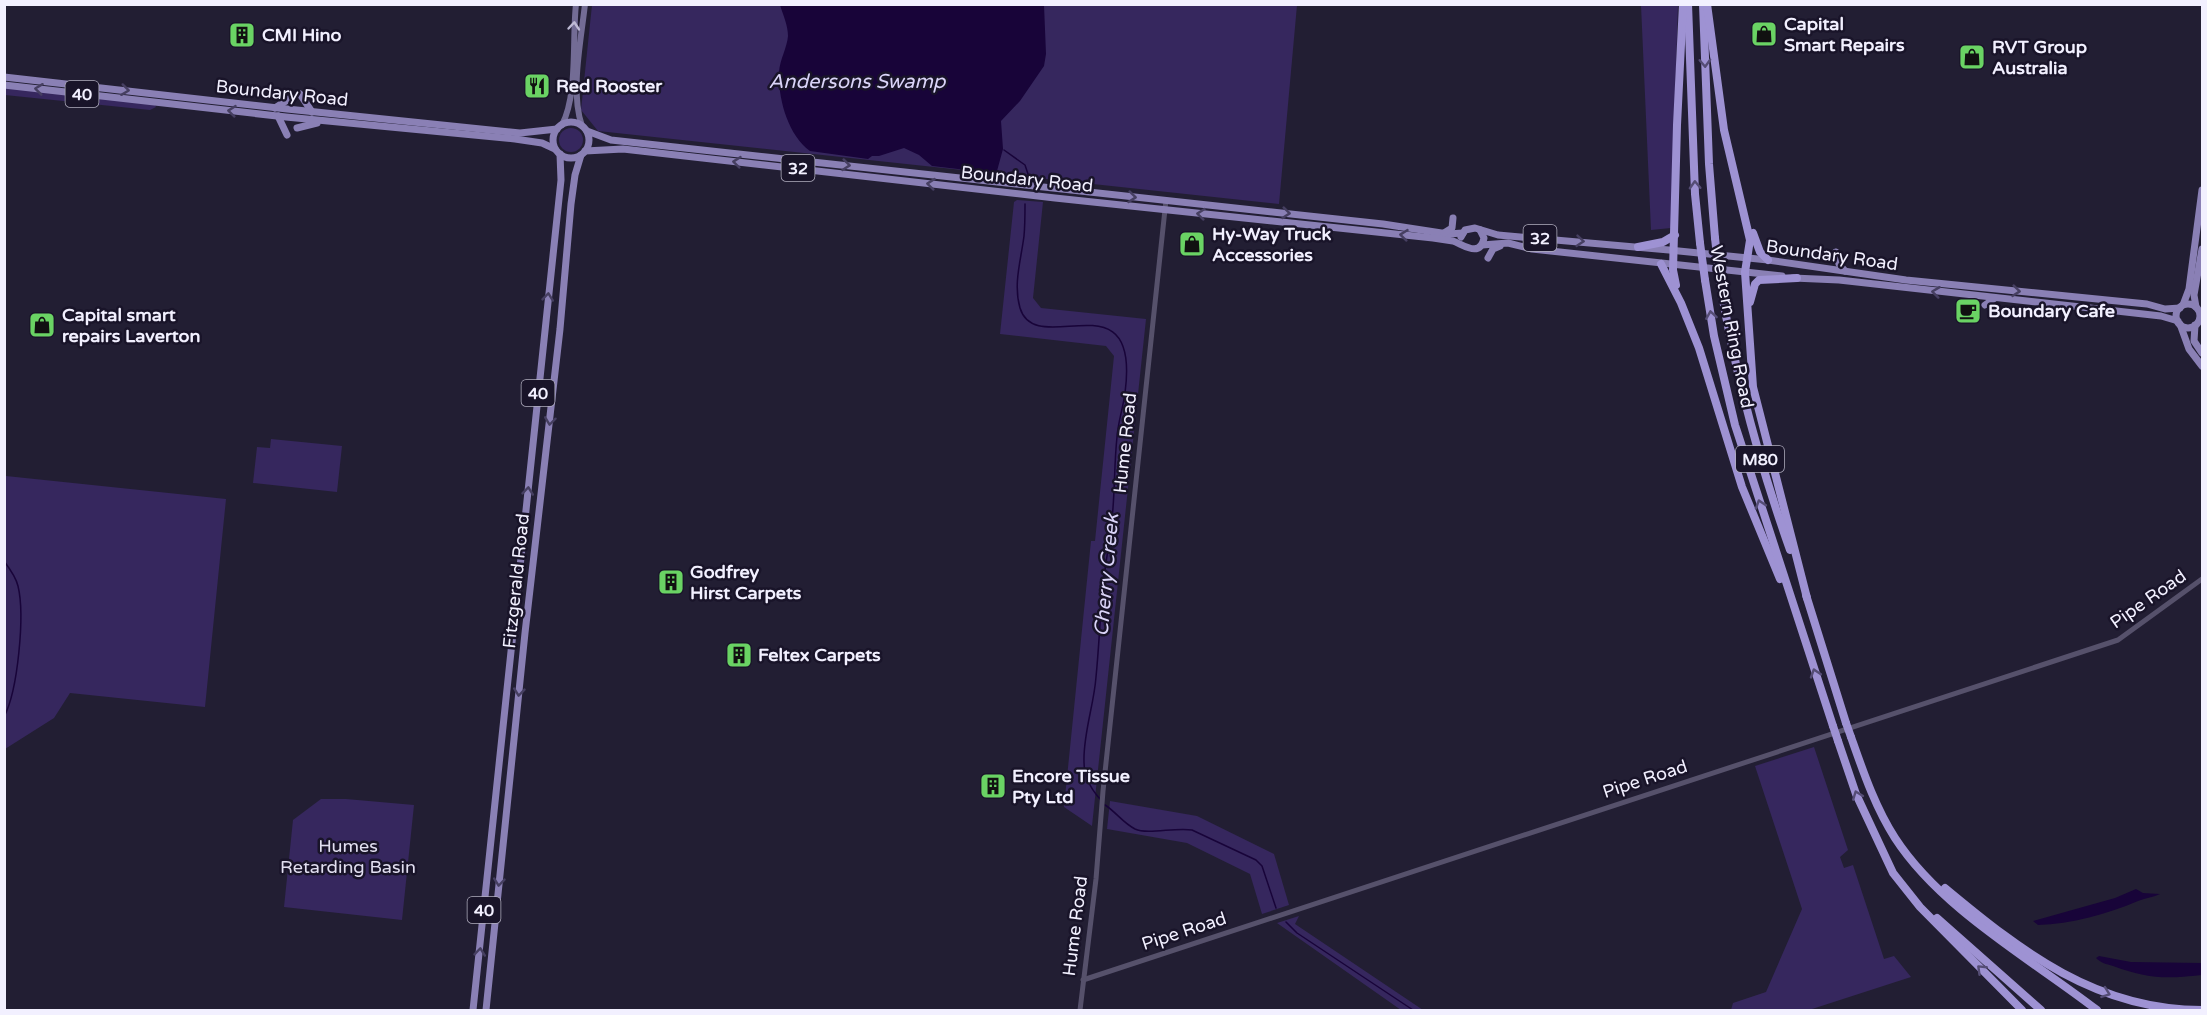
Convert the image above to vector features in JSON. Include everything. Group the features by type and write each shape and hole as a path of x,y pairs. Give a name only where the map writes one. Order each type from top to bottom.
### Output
{"highway":[{"path":"1683,4 1677,125 1674,279 1709,376 1742,487 1798,619"},
{"name":"Western Ring Road","path":"1688,4 1695,194 1714,336 1735,425 1833,726 1856,794 1881,846"},
{"name":"Western Ring Road","path":"1703,4 1709,164 1720,282 1730,342 1748,416 1846,723 1869,787 1895,838"},
{"path":"1707,4 1724,130 1750,240 1745,272 1755,399 1807,598"},
{"path":"1737,183 1758,248 1768,260"},
{"path":"1638,247 1663,242 1675,235"},
{"path":"1661,264 1682,303"},
{"path":"1748,315 1756,282 1764,279 1797,278"},
{"path":"1895,838 1936,881 1958,899 2023,948 2065,976 2131,1001 2165,1008 2202,1010"},
{"path":"1895,838 1932,883 1954,903 2097,1011"},
{"path":"1881,846 1893,873 1920,907 2022,1011"},
{"path":"1881,846 1896,871 1924,905 2042,1011"}],"main road":[{"path":"559,127 568,109 572,92 576,4"},
{"path":"584,129 578,112 577,91 585,4"},
{"name":"Boundary Road","path":"4,77 520,133 559,127"},
{"name":"Boundary Road","path":"4,85 278,116 542,142 558,151"},
{"path":"159,94 160,103"},
{"path":"300,94 312,112"},
{"path":"275,108 292,97"},
{"path":"278,116 287,135"},
{"path":"297,128 322,120"},
{"name":"40","path":"570,122 584,129 589,139 583,153 573,158 558,151 553,139 559,127 570,122"},
{"name":"Boundary Road","path":"584,129 611,140 1400,226 1444,233 1463,233"},
{"name":"Boundary Road","path":"583,153 623,149 1433,238 1464,245"},
{"name":"Fitzgerald Road","path":"473,1011 561,180 558,151"},
{"name":"Fitzgerald Road","path":"486,1011 553,393 571,204 575,175 583,153"},
{"path":"1010,193 1011,184"},
{"path":"2202,190 2189,289 2177,314 2189,349 2202,366"},
{"path":"1444,233 1452,228 1453,218"},
{"name":"32","path":"1463,233 1471,228 1480,230"},
{"path":"1480,230 1484,236 1482,245"},
{"name":"Boundary Road","path":"1480,230 1498,235 1768,260 1906,280 2147,304 2166,309 2182,307"},
{"path":"1463,233 1461,239 1464,245"},
{"path":"1488,258 1493,249 1508,243"},
{"name":"Boundary Road","path":"1482,245 1508,243 1532,249 1661,264 1839,280 2161,316 2179,322"},
{"name":"32","path":"1464,245 1473,250 1482,245"},
{"path":"2202,249 2194,295 2200,318 2195,325 2194,341 2202,353"},
{"path":"1836,252 1839,264 1847,272"},
{"path":"1973,296 1983,304 1995,298"},
{"name":"32","path":"2182,307 2189,304 2196,307"},
{"name":"32","path":"2179,322 2187,327 2195,325"},
{"path":"538,392 553,393"},
{"path":"495,806 507,807"}],"street":[{"name":"Hume Road","path":"1080,1011 1096,879 1103,791 1166,200"},
{"name":"Pipe Road","path":"1083,980 2118,640 2202,579"}],"green space":[{"path":"592,5 1297,5 1279,204 598,131 581,110"},
{"path":"1641,5 1678,5 1671,228 1651,230"},
{"path":"5,87 155,105 156,107 150,110 5,95"},
{"path":"571,128 579,132 583,140 579,148 571,152 563,148 559,140 563,132"},
{"path":"1017,200 1043,202 1033,298 1041,308 1146,319 1092,826 1064,807 1091,541 1095,541 1114,356 1106,346 1000,334 1014,202"},
{"path":"271,439 342,446 337,492 253,483 257,447 270,448"},
{"path":"4,473 6,476 226,499 205,707 70,693 54,718 5,749"},
{"path":"1814,747 1848,850 1840,857 1844,868 1853,865 1884,959 1894,956 1911,977 1809,1010 1731,1010 1733,1003 1766,992 1802,909 1755,766"},
{"name":"Humes Retarding Basin","path":"321,799 414,805 402,920 284,907 293,820"},
{"path":"1110,801 1197,816 1274,854 1289,905 1262,914 1250,874 1187,843 1107,829"},
{"path":"1299,916 1295,924 1423,1010 1401,1010 1277,923"}],"water":[{"name":"Andersons Swamp","path":"780,5 1044,5 1046,54 1044,66 1020,101 1001,121 1003,149 997,171 984,172 932,166 919,155 904,148 868,159 810,151 802,144 790,126 780,93 779,72 788,36"},
{"path":"2136,889 2143,893 2160,894 2102,914 2076,920 2038,925 2033,921 2115,898"},
{"path":"2099,956 2131,962 2202,963 2202,975 2147,976 2104,963 2096,958"}],"waterway":[{"name":"Cherry Creek","path":"1004,150 1025,165 1030,180"},
{"name":"Cherry Creek","path":"1025,204 1024,236 1017,281 1020,308 1030,322 1045,327 1084,325 1103,327 1118,337 1126,357 1125,393 1115,458 1113,509 1103,586 1096,677 1084,751 1084,767 1087,777 1100,799"},
{"path":"4,561 17,583 21,615 16,671 9,705 4,717"},
{"name":"Cherry Creek","path":"1105,805 1127,824 1140,831 1192,830 1256,860 1262,866 1276,908"},
{"name":"Cherry Creek","path":"1286,922 1297,933 1413,1010"}],"place":[{"name":"Capital Smart Repairs","path":"1764,34"},
{"name":"CMI Hino","path":"242,35"},
{"name":"RVT Group Australia","path":"1972,57"},
{"name":"Red Rooster","path":"537,86"},
{"name":"Hy-Way Truck Accessories","path":"1192,244"},
{"name":"Boundary Cafe","path":"1968,311"},
{"name":"Capital smart repairs Laverton","path":"42,325"},
{"name":"Godfrey Hirst Carpets","path":"671,582"},
{"name":"Feltex Carpets","path":"739,655"},
{"name":"Encore Tissue Pty Ltd","path":"993,786"}]}
